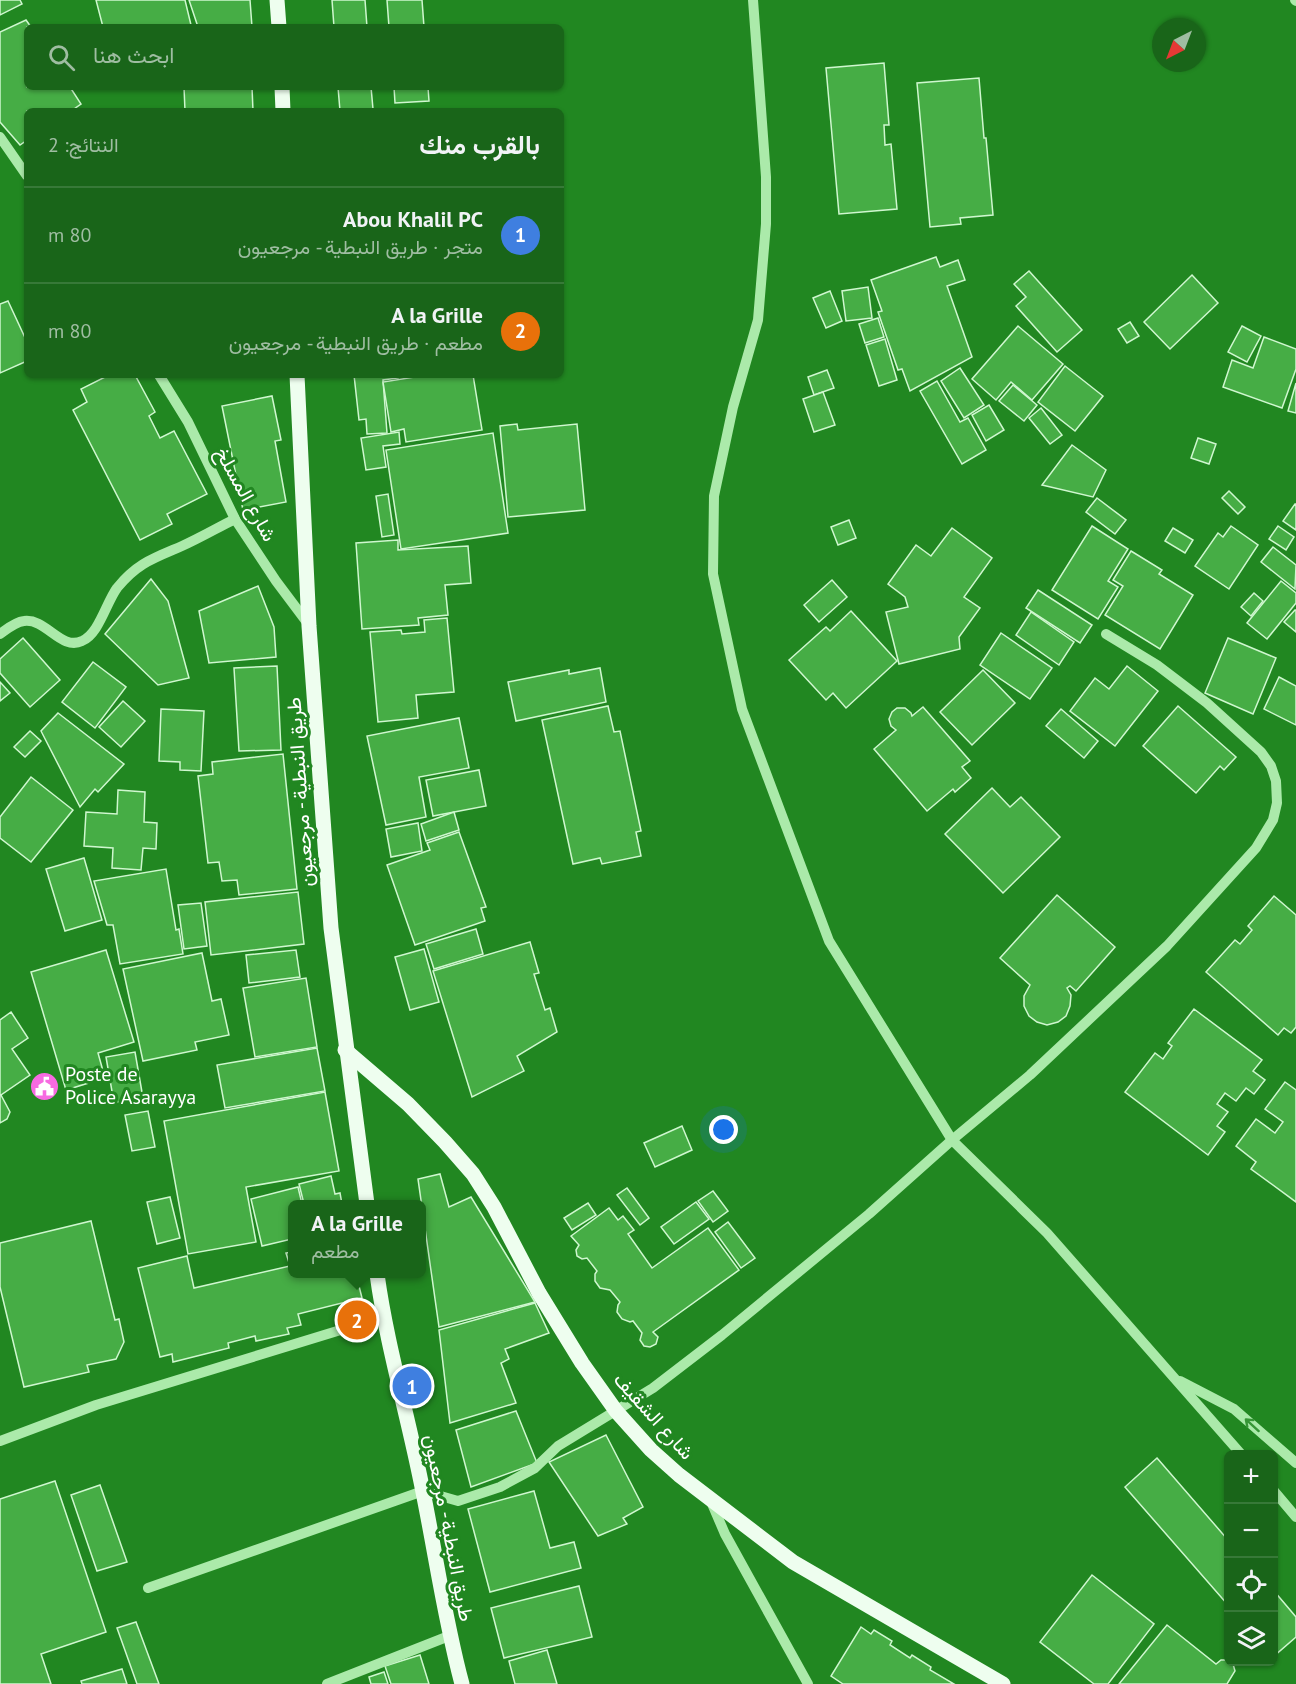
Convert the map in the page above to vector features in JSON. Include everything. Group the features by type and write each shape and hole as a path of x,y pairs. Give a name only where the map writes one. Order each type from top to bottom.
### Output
{"main road":[{"path":"277,0 279,24"},
{"path":"282,90 283,108"},
{"name":"طريق النبطية - مرجعيون","path":"297,378 309,626 331,928 345,1050 366,1200"},
{"name":"شارع الشقيف","path":"345,1050 408,1104 473,1174 494,1207 539,1293 582,1363 616,1411 651,1450 679,1475 793,1562 1003,1684"},
{"name":"طريق النبطية - مرجعيون","path":"378,1278 383,1317 423,1491 449,1636 462,1684"}],"street":[{"path":"753,0 766,177 766,224 758,320 733,407 714,496 713,574 742,709 829,941 952,1140 1047,1233 1237,1450"},
{"path":"0,137 24,172"},
{"name":"شارع المسلخ","path":"161,378 188,422 235,519 309,626"},
{"path":"0,634 24,621 34,622 66,641 74,643 84,641 99,622 117,588 133,571 151,558 235,519"},
{"path":"148,1588 423,1491 458,1501 501,1487 535,1468 558,1446 653,1388 869,1214 1030,1075 1167,946 1256,848 1273,820 1277,803 1276,781 1271,766 1261,752 1207,703 1157,665 1106,633"},
{"path":"0,1441 96,1405 383,1317"},
{"path":"1173,1378 1234,1409 1296,1463"},
{"path":"1278,1496 1296,1517"},
{"path":"710,1498 725,1534 808,1684"},
{"path":"327,1684 449,1636"}],"building":[{"path":"0,0 20,0 22,4 0,15"},
{"path":"96,0 185,0 191,24 102,24"},
{"path":"189,0 250,0 252,24 197,24"},
{"path":"332,0 365,0 367,24 334,24"},
{"path":"387,0 422,0 424,24 389,24"},
{"path":"26,20 29,24 24,24 24,90 72,90 81,104 75,108 24,108 24,142 20,145 0,122 0,32"},
{"path":"884,63 889,125 884,125 885,145 891,144 897,209 839,214 826,68"},
{"path":"979,78 993,215 960,218 961,224 930,227 917,83"},
{"path":"184,90 252,90 253,108 185,108"},
{"path":"338,90 371,90 373,108 340,108"},
{"path":"394,90 428,90 429,101 395,103"},
{"path":"936,257 940,267 958,260 965,280 947,286 972,357 910,391 902,369 898,370 878,312 882,311 871,280"},
{"path":"1029,271 1082,330 1057,352 1016,306 1026,297 1014,284"},
{"path":"1192,275 1218,303 1170,349 1144,322"},
{"path":"868,287 872,318 846,321 842,291"},
{"path":"830,291 842,321 826,328 813,298"},
{"path":"8,301 24,336 24,362 0,373 0,304"},
{"path":"878,318 884,337 865,343 859,324"},
{"path":"1130,322 1139,336 1127,343 1118,329"},
{"path":"1018,326 1063,364 1032,400 1011,382 996,400 972,379"},
{"path":"1242,326 1261,336 1247,362 1228,352"},
{"path":"1264,337 1296,349 1296,369 1282,408 1223,387 1232,360 1253,368"},
{"path":"885,339 897,380 879,386 866,345"},
{"path":"1065,366 1103,396 1075,431 1038,402"},
{"path":"960,368 984,405 964,418 941,381"},
{"path":"827,370 834,388 814,395 808,377"},
{"path":"103,378 137,378 155,412 149,416 160,438 174,431 207,494 167,514 172,524 140,540 73,410 87,402 81,389"},
{"path":"354,378 398,378 383,380 387,433 367,434 366,419 359,420"},
{"path":"408,378 473,378 482,430 406,442 404,429 391,432 383,382"},
{"path":"937,381 960,422 968,418 986,450 962,464 920,391"},
{"path":"1296,383 1296,413 1288,411"},
{"path":"1013,385 1037,405 1024,421 999,401"},
{"path":"823,392 835,425 814,432 803,399"},
{"path":"272,396 281,440 275,441 286,502 243,510 222,406"},
{"path":"989,405 1004,430 986,441 972,415"},
{"path":"1041,408 1062,435 1050,444 1029,418"},
{"path":"517,424 518,430 577,424 585,510 508,517 500,426"},
{"path":"399,432 400,444 383,446 386,467 366,470 361,438"},
{"path":"493,433 508,533 401,549 386,450"},
{"path":"1198,438 1216,444 1209,464 1191,458"},
{"path":"1072,445 1106,470 1093,497 1042,485"},
{"path":"1229,491 1245,507 1238,514 1222,498"},
{"path":"388,494 394,535 382,537 376,496"},
{"path":"1097,498 1126,520 1115,534 1086,512"},
{"path":"1296,504 1296,530 1283,521"},
{"path":"849,520 856,538 838,545 831,527"},
{"path":"1092,526 1128,549 1108,581 1118,587 1098,619 1052,590"},
{"path":"1231,526 1258,545 1229,589 1195,566 1218,533 1223,537"},
{"path":"1278,526 1294,537 1286,550 1269,539"},
{"path":"952,528 992,558 964,597 980,608 959,637 960,649 899,664 886,612 908,607 905,597 888,584 916,545 931,556"},
{"path":"1173,528 1193,540 1185,553 1165,541"},
{"path":"398,540 398,550 468,546 471,583 445,585 448,615 418,618 419,625 362,629 356,543"},
{"path":"1273,547 1296,565 1295,589 1261,562"},
{"path":"1131,551 1162,570 1159,574 1193,595 1160,649 1105,615 1123,586 1113,580"},
{"path":"151,579 168,601 189,678 158,685 105,634"},
{"path":"832,580 847,597 819,622 804,605"},
{"path":"1281,581 1296,593 1296,603 1267,639 1247,623"},
{"path":"258,586 274,627 276,657 209,663 199,611"},
{"path":"1038,590 1092,625 1080,643 1026,608"},
{"path":"1254,593 1263,601 1251,616 1241,607"},
{"path":"1296,610 1296,632 1284,622"},
{"path":"851,611 897,661 846,708 833,693 826,700 789,660 826,627 830,631"},
{"path":"1031,612 1074,642 1059,665 1016,635"},
{"path":"447,618 454,692 416,695 418,718 378,722 370,632 401,630 402,634 425,632 424,620"},
{"path":"1001,633 1052,668 1030,699 980,665"},
{"path":"23,638 60,680 30,707 0,673 0,659"},
{"path":"1228,638 1276,658 1253,714 1205,693"},
{"path":"93,662 126,687 95,728 62,702"},
{"path":"277,666 281,750 239,751 234,668"},
{"path":"1127,666 1158,691 1115,746 1070,711 1095,678 1109,689"},
{"path":"600,668 606,702 516,721 508,682 569,670 569,674"},
{"path":"983,670 1015,703 972,745 940,712"},
{"path":"1279,677 1296,686 1296,725 1264,709"},
{"path":"0,682 10,693 0,701"},
{"path":"123,701 145,721 121,747 99,727"},
{"path":"608,706 614,732 620,731 641,831 636,832 641,856 602,864 600,858 573,864 542,720"},
{"path":"1178,706 1236,757 1224,770 1220,766 1196,793 1143,746"},
{"path":"923,707 970,761 962,767 971,778 955,792 953,789 927,811 874,749 896,730 891,726 889,719 892,712 897,708 905,708 912,716"},
{"path":"161,709 204,711 201,771 180,770 180,762 159,761"},
{"path":"1061,709 1098,741 1084,758 1046,726"},
{"path":"58,713 124,764 98,792 95,789 80,807 41,731"},
{"path":"459,718 469,768 419,777 426,817 386,825 367,736"},
{"path":"30,731 41,741 25,757 14,747"},
{"path":"283,754 297,889 239,895 237,880 222,881 219,862 208,863 198,776 213,774 212,762"},
{"path":"479,770 486,806 433,816 426,780"},
{"path":"31,777 73,810 31,862 0,838 0,817"},
{"path":"992,788 1010,807 1021,797 1060,837 1003,893 945,834"},
{"path":"118,790 145,792 144,822 157,823 156,849 143,848 141,870 112,868 113,848 84,846 86,812 117,814"},
{"path":"454,812 459,830 426,841 421,824"},
{"path":"418,823 422,851 391,857 386,829"},
{"path":"459,832 486,907 481,908 485,921 415,945 387,865 430,850 427,843"},
{"path":"84,858 102,920 65,931 46,869"},
{"path":"166,869 176,930 179,929 183,954 120,964 113,925 107,925 94,881"},
{"path":"298,892 304,944 211,955 205,902"},
{"path":"1057,895 1115,947 1076,991 1070,986 1067,988 1071,995 1066,1016 1058,1022 1047,1025 1029,1016 1024,1006 1024,996 1030,985 1000,958"},
{"path":"1274,896 1296,915 1296,1027 1291,1033 1284,1028 1278,1035 1206,972 1235,940 1240,944 1252,930 1248,926"},
{"path":"201,903 207,946 184,949 178,905"},
{"path":"476,929 483,954 434,969 426,944"},
{"path":"530,942 539,973 534,974 545,1010 550,1008 557,1032 517,1056 524,1071 472,1097 433,971"},
{"path":"424,949 439,1002 410,1010 395,957"},
{"path":"106,950 134,1042 98,1053 105,1078 66,1090 31,972"},
{"path":"296,950 300,977 249,983 246,955"},
{"path":"202,953 212,1001 221,999 229,1035 195,1042 197,1050 143,1061 123,969"},
{"path":"306,978 317,1047 255,1057 243,988"},
{"path":"1194,1009 1262,1060 1253,1071 1265,1080 1254,1094 1246,1088 1236,1101 1225,1093 1217,1104 1228,1112 1217,1126 1225,1132 1208,1155 1125,1092 1155,1053 1163,1059 1172,1046 1168,1043"},
{"path":"11,1012 28,1038 12,1049 30,1075 1,1095 10,1112 7,1119 0,1123 0,1020"},
{"path":"317,1048 325,1091 225,1108 217,1065"},
{"path":"135,1052 143,1098 114,1103 106,1057"},
{"path":"1285,1082 1296,1090 1296,1202 1251,1169 1256,1162 1236,1146 1256,1119 1275,1133 1283,1122 1265,1109"},
{"path":"325,1092 339,1171 246,1187 256,1242 188,1254 164,1121"},
{"path":"148,1111 155,1147 132,1151 125,1115"},
{"path":"682,1126 692,1150 655,1167 644,1143"},
{"path":"440,1174 449,1207 471,1197 535,1302 439,1327 426,1235 426,1200 421,1200 418,1179"},
{"path":"331,1176 335,1194 340,1193 341,1200 303,1200 299,1184"},
{"path":"298,1187 301,1200 288,1200 288,1240 262,1246 251,1199"},
{"path":"627,1188 649,1218 640,1225 617,1195"},
{"path":"713,1191 728,1211 713,1222 698,1201"},
{"path":"170,1197 180,1238 157,1244 147,1202"},
{"path":"696,1202 709,1219 674,1244 661,1227"},
{"path":"588,1203 596,1215 572,1230 564,1218"},
{"path":"609,1208 618,1220 623,1216 634,1230 628,1234 652,1268 708,1228 739,1270 653,1332 658,1337 656,1344 650,1347 644,1346 640,1340 642,1333 633,1321 622,1319 617,1312 620,1302 610,1290 600,1288 595,1281 597,1271 587,1258 582,1259 577,1256 576,1250 579,1245 571,1236"},
{"path":"91,1221 115,1320 119,1319 124,1342 116,1359 87,1365 89,1372 24,1387 0,1287 0,1243"},
{"path":"728,1222 755,1258 741,1268 715,1232"},
{"path":"187,1256 194,1288 288,1266 288,1278 357,1278 362,1298 298,1314 301,1325 287,1328 289,1334 256,1341 255,1336 228,1343 229,1348 173,1362 172,1354 160,1357 138,1268"},
{"path":"535,1303 549,1333 505,1349 509,1359 501,1363 516,1403 450,1423 439,1330"},
{"path":"516,1411 537,1463 471,1487 456,1430"},
{"path":"606,1435 643,1507 623,1518 627,1524 598,1536 549,1462"},
{"path":"1157,1458 1224,1535 1224,1600 1125,1487"},
{"path":"55,1481 106,1632 41,1654 51,1684 0,1684 0,1499"},
{"path":"100,1485 127,1562 97,1571 71,1495"},
{"path":"534,1491 550,1548 574,1542 581,1568 490,1592 468,1509"},
{"path":"1092,1575 1154,1624 1108,1684 1094,1684 1040,1642"},
{"path":"579,1586 592,1637 504,1658 491,1608"},
{"path":"1278,1596 1296,1617 1296,1637 1278,1653"},
{"path":"136,1622 159,1684 137,1684 117,1628"},
{"path":"1167,1625 1216,1664 1224,1660 1224,1666 1234,1666 1235,1671 1227,1684 1119,1684"},
{"path":"861,1627 871,1634 874,1630 892,1641 890,1645 910,1658 912,1655 931,1667 930,1670 954,1684 843,1684 831,1676"},
{"path":"547,1650 557,1684 515,1684 509,1661"},
{"path":"420,1655 429,1684 391,1684 385,1666"},
{"path":"122,1669 127,1684 82,1684 81,1681"},
{"path":"384,1672 388,1684 371,1684 369,1677"}],"place":[{"name":"Poste de Police Asarayya","path":"44,1086"},
{"name":"A la Grille","path":"357,1320"},
{"name":"Abou Khalil PC","path":"412,1386"}]}
